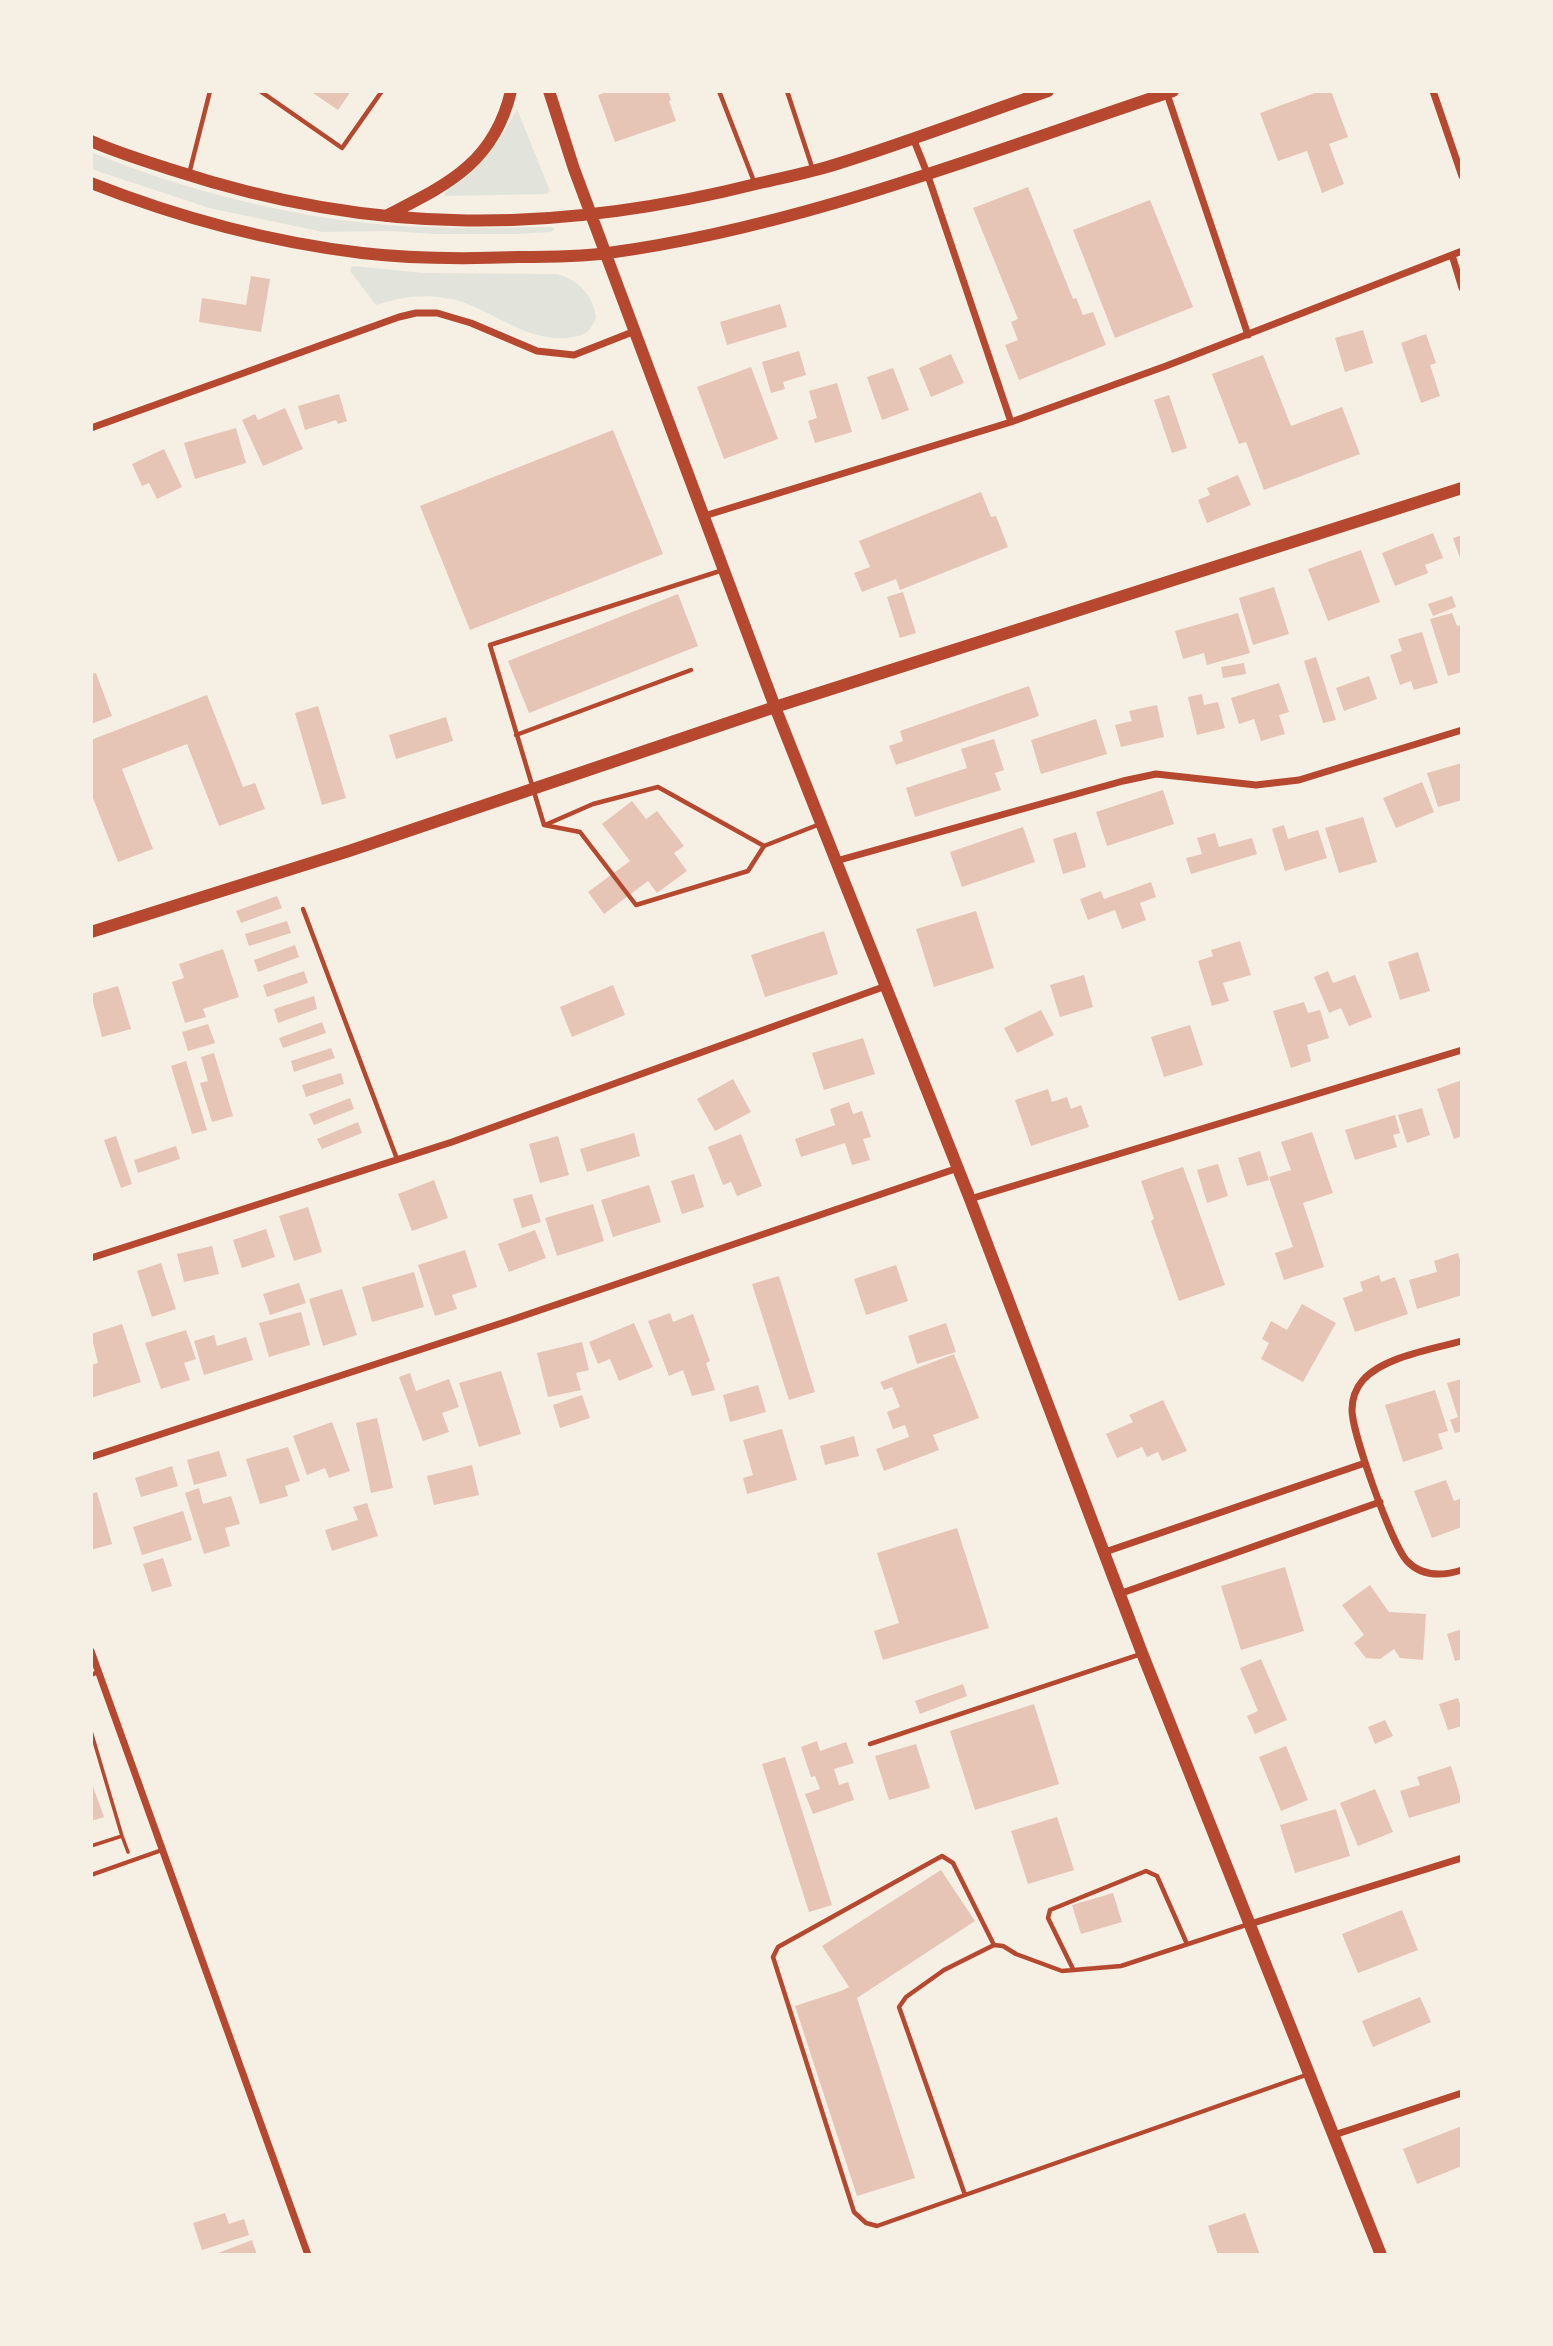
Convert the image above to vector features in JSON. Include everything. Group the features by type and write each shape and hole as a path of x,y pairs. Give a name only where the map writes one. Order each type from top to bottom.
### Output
{"main road":[{"path":"385,216 447,184 475,160 492,139 507,108 511,91"},
{"path":"550,91 573,169 607,253 775,707 958,1168 1142,1653 1381,2255"},
{"path":"91,141 221,186 337,211 423,220 514,221 591,215 696,200 813,170 1048,91"},
{"path":"91,183 215,224 326,248 461,259 607,253 769,221 927,173 1169,92"},
{"path":"91,932 349,851 775,707 1462,488"}],"street":[{"path":"1433,91 1462,176"},
{"path":"1169,92 1248,335"},
{"path":"913,138 1011,422"},
{"path":"704,516 1011,422 1248,335 1462,251"},
{"path":"1452,255 1462,288"},
{"path":"91,428 416,313 437,313 471,323 537,351 574,355 635,330"},
{"path":"835,862 1123,780 1156,774 1256,785 1299,780 1462,730"},
{"path":"91,1258 397,1160 887,986"},
{"path":"970,1199 1462,1050"},
{"path":"91,1457 508,1321 958,1168"},
{"path":"1462,1340 1374,1370 1355,1393 1352,1410 1364,1463 1406,1561 1420,1571 1436,1575 1462,1570"},
{"path":"1105,1552 1364,1463"},
{"path":"1119,1594 1380,1502"},
{"path":"91,1651 95,1674 162,1850 308,2255"},
{"path":"1250,1924 1462,1858"},
{"path":"1334,2135 1462,2093"}],"lane":[{"path":"189,175 210,91"},
{"path":"260,91 342,148 382,91"},
{"path":"719,91 755,185"},
{"path":"787,91 813,170"},
{"path":"544,825 490,645 724,570"},
{"path":"516,734 691,670"},
{"path":"544,825 593,804 658,786 764,846"},
{"path":"544,825 580,832 636,905 748,871 764,846 821,824"},
{"path":"303,909 397,1160"},
{"path":"870,1744 1142,1653"},
{"path":"91,1875 162,1850"},
{"path":"994,1945 953,1863 942,1856 778,1947 773,1957 854,2212 866,2223 877,2226 1310,2073"},
{"path":"1073,1969 1048,1918 1050,1910 1146,1871 1157,1875 1187,1944"},
{"path":"965,2195 899,2007 906,1997 944,1970 994,1945 1003,1946 1016,1954 1062,1971 1121,1966 1250,1924"}],"path":[{"path":"91,1731 130,1861"},
{"path":"91,1846 122,1836"}],"shaded area":[{"path":"517,109 550,191 547,194 445,196 445,193 471,173 498,142"},
{"path":"91,152 198,189 311,215 386,225 555,229 551,232 516,234 323,232 209,208 91,169"},
{"path":"354,266 423,273 557,274 572,280 584,290 592,302 596,318 590,329 583,334 551,338 523,330 456,300 415,296 376,305 350,271"}],"building":[{"path":"310,91 351,91 338,110"},
{"path":"609,91 668,91 676,121 615,142 598,95"},
{"path":"1320,91 1331,91 1348,137 1329,144 1344,184 1322,193 1307,151 1278,161 1260,113"},
{"path":"1028,187 1073,299 1076,298 1083,315 1093,312 1106,345 1019,380 1005,345 1018,340 1011,322 1018,319 973,208"},
{"path":"1150,200 1193,307 1115,338 1073,230"},
{"path":"251,276 270,279 261,332 199,322 202,298 246,305"},
{"path":"780,304 787,327 727,345 720,322"},
{"path":"1363,330 1373,363 1345,372 1335,338"},
{"path":"1426,334 1436,363 1430,365 1440,396 1421,403 1401,343"},
{"path":"799,351 806,375 783,382 785,389 771,393 762,362"},
{"path":"951,354 964,383 931,397 919,368"},
{"path":"1263,355 1291,426 1342,407 1360,454 1264,490 1246,442 1239,444 1212,374"},
{"path":"751,367 778,439 724,459 697,387"},
{"path":"893,368 909,410 882,420 867,377"},
{"path":"837,383 852,432 815,443 808,421 817,418 809,391"},
{"path":"339,394 347,421 338,424 336,420 305,430 298,406"},
{"path":"1169,395 1187,448 1172,453 1154,400"},
{"path":"285,408 303,449 263,466 242,420 255,414 258,420"},
{"path":"236,428 246,463 195,479 184,443"},
{"path":"613,430 663,554 470,630 420,506"},
{"path":"164,449 182,487 157,499 149,483 142,486 132,464"},
{"path":"1238,475 1251,505 1207,523 1198,500 1210,495 1207,488"},
{"path":"981,492 991,517 996,516 1008,547 900,590 896,579 862,592 854,573 870,567 859,541"},
{"path":"1433,533 1443,558 1425,565 1428,573 1395,586 1382,553"},
{"path":"1462,535 1462,564 1453,538"},
{"path":"1361,550 1380,602 1328,621 1308,569"},
{"path":"1274,587 1289,634 1253,645 1239,598"},
{"path":"903,592 916,633 900,638 887,597"},
{"path":"678,594 698,646 529,713 508,661"},
{"path":"1452,596 1456,607 1433,616 1428,604"},
{"path":"1238,613 1250,653 1207,665 1204,653 1183,659 1175,631"},
{"path":"1452,613 1457,626 1462,625 1462,672 1448,676 1430,619"},
{"path":"1422,632 1438,683 1414,690 1411,681 1400,685 1390,655 1402,651 1398,639"},
{"path":"1316,657 1336,720 1323,723 1304,661"},
{"path":"1244,663 1246,674 1223,678 1221,667"},
{"path":"96,673 112,716 91,724 91,674"},
{"path":"1369,676 1377,699 1344,711 1336,688"},
{"path":"1279,683 1289,712 1279,715 1285,734 1261,741 1254,719 1239,724 1231,698"},
{"path":"1029,686 1039,716 896,765 889,746 903,741 900,731"},
{"path":"1202,694 1204,705 1218,702 1225,728 1197,735 1188,697"},
{"path":"207,695 243,787 255,783 265,809 219,826 187,744 122,769 153,849 118,862 91,793 91,740"},
{"path":"1157,705 1164,737 1121,747 1115,725 1132,721 1129,711"},
{"path":"318,706 346,798 322,805 295,713"},
{"path":"446,717 453,741 396,759 389,735"},
{"path":"1096,719 1107,754 1041,774 1031,740"},
{"path":"994,739 1004,770 995,773 1001,790 915,817 906,788 967,768 961,749"},
{"path":"1462,763 1462,800 1438,807 1427,773"},
{"path":"1422,782 1434,812 1396,828 1383,798"},
{"path":"1163,790 1174,824 1107,846 1096,812"},
{"path":"632,801 646,819 657,811 684,846 674,853 687,871 657,893 648,881 604,914 588,892 630,861 602,824"},
{"path":"1363,817 1377,862 1339,873 1325,828"},
{"path":"1284,825 1288,839 1318,830 1327,858 1285,871 1272,829"},
{"path":"1023,827 1035,862 962,887 950,852"},
{"path":"1076,832 1086,867 1063,874 1053,839"},
{"path":"1215,833 1219,847 1252,838 1257,854 1191,874 1186,858 1202,854 1197,838"},
{"path":"1151,882 1156,897 1140,903 1146,920 1122,929 1115,910 1088,920 1080,899 1101,891 1104,899"},
{"path":"277,896 282,908 241,923 236,911"},
{"path":"976,911 994,968 934,987 916,929"},
{"path":"287,921 291,933 249,946 245,934"},
{"path":"824,931 838,974 765,997 751,955"},
{"path":"1240,941 1251,975 1223,983 1229,1001 1212,1006 1198,961 1213,956 1211,950"},
{"path":"295,945 299,957 258,972 254,960"},
{"path":"223,949 239,997 203,1009 206,1017 185,1023 172,982 184,978 179,964"},
{"path":"1418,952 1430,991 1400,1000 1388,962"},
{"path":"304,971 308,983 267,997 263,985"},
{"path":"1328,971 1333,983 1355,975 1372,1017 1349,1026 1341,1008 1329,1013 1314,977"},
{"path":"1084,975 1093,1007 1060,1017 1050,985"},
{"path":"613,985 625,1015 572,1037 560,1007"},
{"path":"118,986 131,1029 102,1037 91,994"},
{"path":"314,996 317,1009 278,1023 274,1009"},
{"path":"1304,1002 1308,1013 1320,1010 1329,1038 1307,1045 1311,1061 1291,1068 1273,1011"},
{"path":"1041,1010 1054,1035 1017,1053 1004,1028"},
{"path":"322,1022 326,1033 283,1048 279,1038"},
{"path":"208,1024 215,1043 188,1051 182,1032"},
{"path":"1190,1025 1203,1065 1164,1077 1151,1037"},
{"path":"863,1038 875,1074 824,1090 812,1053"},
{"path":"331,1048 335,1058 294,1072 291,1061"},
{"path":"214,1053 233,1116 212,1122 200,1083 208,1081 201,1057"},
{"path":"186,1061 207,1130 192,1134 171,1066"},
{"path":"341,1073 344,1084 306,1097 302,1085"},
{"path":"733,1079 751,1112 715,1131 697,1099"},
{"path":"1462,1080 1462,1136 1454,1139 1437,1089"},
{"path":"1048,1089 1052,1102 1067,1097 1071,1109 1081,1105 1089,1127 1031,1146 1015,1100"},
{"path":"350,1098 354,1109 314,1125 309,1114"},
{"path":"849,1102 853,1114 862,1111 871,1137 863,1139 870,1160 852,1165 845,1143 801,1157 795,1139 835,1125 830,1109"},
{"path":"1422,1108 1430,1135 1407,1143 1398,1115"},
{"path":"1395,1115 1400,1133 1393,1135 1397,1147 1355,1160 1345,1130"},
{"path":"358,1122 362,1133 322,1149 317,1139"},
{"path":"1312,1132 1333,1193 1303,1203 1324,1267 1284,1280 1275,1253 1293,1247 1269,1177 1291,1170 1281,1142"},
{"path":"634,1133 640,1156 587,1172 580,1149"},
{"path":"741,1134 762,1186 737,1196 731,1182 723,1185 708,1147"},
{"path":"116,1136 132,1184 121,1188 104,1140"},
{"path":"558,1136 569,1175 540,1183 529,1144"},
{"path":"176,1146 180,1159 138,1173 134,1160"},
{"path":"1260,1151 1269,1180 1247,1186 1238,1158"},
{"path":"1218,1164 1228,1196 1207,1203 1197,1170"},
{"path":"1183,1167 1225,1285 1179,1301 1151,1221 1154,1219 1141,1181"},
{"path":"694,1174 704,1207 682,1214 671,1181"},
{"path":"434,1180 448,1218 412,1231 398,1194"},
{"path":"649,1185 661,1222 613,1237 601,1200"},
{"path":"532,1194 541,1222 522,1228 513,1199"},
{"path":"593,1204 604,1241 557,1256 545,1218"},
{"path":"308,1207 322,1252 294,1261 279,1216"},
{"path":"266,1229 275,1257 242,1268 233,1240"},
{"path":"535,1230 546,1258 509,1272 498,1244"},
{"path":"212,1246 219,1274 184,1282 177,1254"},
{"path":"465,1250 477,1287 452,1295 457,1309 435,1316 418,1265"},
{"path":"1458,1253 1462,1266 1462,1295 1417,1309 1409,1280 1437,1272 1434,1261"},
{"path":"161,1263 176,1309 152,1317 137,1271"},
{"path":"896,1265 908,1301 866,1315 854,1279"},
{"path":"414,1272 424,1307 372,1322 362,1287"},
{"path":"1379,1275 1381,1282 1395,1277 1408,1314 1355,1332 1343,1298 1363,1291 1360,1282"},
{"path":"779,1276 815,1392 789,1400 752,1284"},
{"path":"299,1283 306,1303 270,1315 263,1294"},
{"path":"342,1289 357,1335 323,1346 309,1299"},
{"path":"1302,1304 1336,1323 1303,1382 1261,1359 1269,1343 1262,1339 1271,1321 1287,1330"},
{"path":"301,1312 310,1345 269,1357 259,1323"},
{"path":"670,1313 673,1322 693,1314 710,1361 706,1363 715,1390 692,1396 683,1370 669,1376 648,1321"},
{"path":"634,1323 653,1367 619,1381 610,1359 598,1364 589,1342"},
{"path":"946,1323 956,1352 917,1364 908,1336"},
{"path":"122,1324 141,1382 91,1398 91,1365 98,1363 91,1334"},
{"path":"186,1330 196,1359 184,1363 190,1380 161,1389 145,1343"},
{"path":"214,1335 217,1346 246,1337 253,1360 204,1375 194,1341"},
{"path":"582,1342 589,1370 576,1373 581,1390 548,1397 537,1353"},
{"path":"954,1354 979,1418 933,1435 939,1450 884,1471 876,1449 909,1437 905,1425 893,1429 887,1412 900,1407 892,1387 884,1390 880,1382"},
{"path":"501,1371 521,1434 479,1447 459,1383"},
{"path":"410,1373 416,1391 449,1379 459,1407 442,1413 449,1432 423,1441 399,1377"},
{"path":"1462,1379 1462,1431 1455,1433 1450,1420 1458,1417 1447,1383"},
{"path":"758,1385 766,1412 730,1422 723,1395"},
{"path":"1435,1390 1448,1431 1438,1434 1443,1449 1403,1462 1385,1405"},
{"path":"582,1395 590,1418 560,1428 553,1405"},
{"path":"1163,1400 1187,1451 1162,1461 1158,1452 1147,1457 1142,1447 1117,1458 1106,1434 1133,1422 1129,1415"},
{"path":"377,1418 393,1488 371,1493 356,1423"},
{"path":"332,1422 350,1471 329,1478 325,1468 307,1475 293,1436"},
{"path":"782,1429 797,1480 747,1494 743,1478 753,1475 743,1440"},
{"path":"854,1436 859,1456 825,1465 820,1446"},
{"path":"288,1447 300,1481 285,1486 288,1496 260,1504 246,1459"},
{"path":"219,1451 227,1476 194,1485 187,1460"},
{"path":"472,1465 479,1495 434,1505 427,1476"},
{"path":"172,1466 178,1486 141,1497 135,1478"},
{"path":"1446,1480 1454,1501 1462,1498 1462,1527 1432,1538 1414,1491"},
{"path":"199,1488 203,1504 231,1496 240,1524 225,1528 230,1546 204,1554 185,1493"},
{"path":"97,1492 112,1544 91,1550 91,1494"},
{"path":"367,1503 378,1536 332,1551 325,1530 358,1520 353,1507"},
{"path":"183,1511 192,1540 142,1555 133,1527"},
{"path":"957,1528 989,1628 883,1660 874,1631 899,1623 877,1553"},
{"path":"163,1558 172,1586 152,1592 143,1564"},
{"path":"1285,1567 1304,1631 1241,1650 1221,1586"},
{"path":"1370,1585 1389,1612 1426,1614 1423,1660 1400,1658 1394,1649 1380,1659 1366,1658 1354,1643 1364,1635 1342,1605"},
{"path":"1462,1629 1462,1659 1455,1661 1447,1634"},
{"path":"1261,1659 1287,1720 1255,1734 1247,1716 1258,1711 1240,1668"},
{"path":"963,1684 967,1696 920,1714 915,1701"},
{"path":"1458,1698 1462,1710 1462,1726 1448,1730 1439,1704"},
{"path":"1034,1704 1059,1784 975,1810 950,1731"},
{"path":"1385,1720 1393,1736 1375,1744 1368,1727"},
{"path":"817,1741 820,1751 846,1742 854,1763 834,1769 839,1785 848,1782 854,1800 813,1814 805,1794 820,1789 815,1776 811,1777 801,1747"},
{"path":"916,1744 930,1788 889,1800 875,1756"},
{"path":"1286,1746 1308,1800 1281,1811 1259,1757"},
{"path":"785,1757 832,1905 809,1912 762,1764"},
{"path":"1451,1766 1462,1802 1409,1818 1400,1791 1420,1785 1417,1777"},
{"path":"91,1781 104,1817 91,1821"},
{"path":"1375,1789 1393,1832 1358,1846 1340,1803"},
{"path":"1336,1809 1350,1856 1295,1873 1280,1825"},
{"path":"1057,1817 1074,1870 1028,1884 1011,1831"},
{"path":"941,1870 975,1921 857,1998 915,2178 857,2196 795,2006 849,1987 822,1946"},
{"path":"1113,1893 1122,1922 1081,1934 1072,1905"},
{"path":"1402,1910 1418,1950 1358,1973 1342,1934"},
{"path":"1420,1997 1431,2022 1373,2047 1362,2021"},
{"path":"1462,2126 1462,2166 1417,2184 1403,2149"},
{"path":"225,2213 229,2224 244,2219 249,2235 202,2250 193,2223"},
{"path":"1245,2213 1260,2255 1218,2255 1208,2226"},
{"path":"252,2240 257,2255 213,2255"}]}
